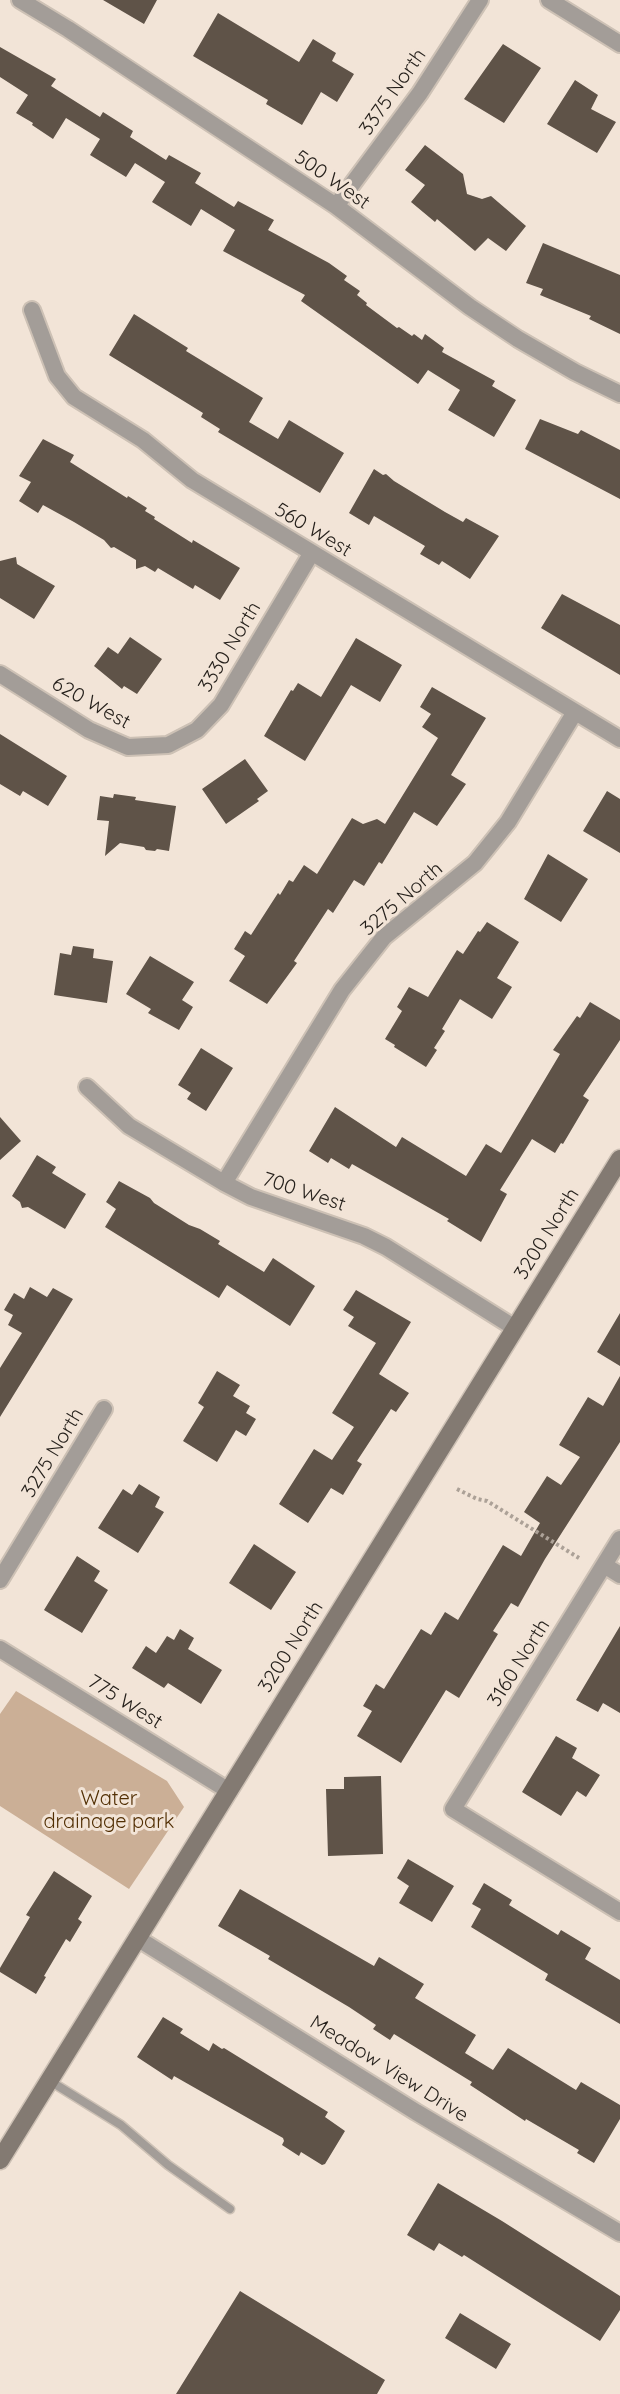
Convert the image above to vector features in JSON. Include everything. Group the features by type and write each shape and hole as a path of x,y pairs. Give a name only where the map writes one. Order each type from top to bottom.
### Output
{"street":[{"name":"500 West","path":"20,0 68,29 336,206 480,314 575,372 620,394"},
{"name":"3375 North","path":"336,206 420,93 480,0"},
{"path":"549,0 620,44"},
{"name":"560 West","path":"32,310 57,376 74,397 143,440 192,480 620,739"},
{"name":"3330 North","path":"168,745 197,730 220,705 311,554"},
{"name":"620 West","path":"0,674 89,730 128,747 168,745"},
{"name":"3275 North","path":"224,1183 342,990 384,937 475,862 508,822 574,712"},
{"name":"700 West","path":"87,1087 129,1125 224,1183 259,1200 364,1236 515,1328"},
{"name":"3200 North","path":"0,2160 620,1159"},
{"name":"3275 North","path":"0,1580 104,1409"},
{"name":"3160 North","path":"620,1539 453,1809 620,1911"},
{"path":"604,1565 620,1575"},
{"name":"775 West","path":"0,1649 228,1791"},
{"name":"Meadow View Drive","path":"137,1938 416,2112 618,2229"}],"lane":[{"path":"49,2080 122,2126 168,2165 230,2210"}],"path":[{"path":"457,1489 477,1499 487,1501 579,1558"}],"green space":[{"name":"Water drainage park","path":"16,1691 167,1781 184,1807 129,1889 0,1806 0,1714"}],"building":[{"path":"103,0 157,0 144,24"},
{"path":"218,13 299,62 313,39 336,53 332,61 354,74 337,102 321,92 302,125 266,104 268,100 193,56"},
{"path":"503,44 541,68 504,123 464,99"},
{"path":"0,47 56,79 51,86 100,117 103,112 133,131 130,137 166,160 169,155 201,173 195,183 234,207 238,201 274,220 268,230 329,263 347,276 344,280 360,291 357,295 367,303 366,305 397,328 399,327 412,336 414,334 422,340 425,334 444,348 442,352 495,381 492,386 516,400 494,437 448,410 460,390 428,370 418,384 301,301 305,295 223,251 235,230 201,209 191,226 152,202 165,182 135,163 126,177 90,155 100,139 66,118 53,139 16,113 28,95 0,77"},
{"path":"575,80 598,95 591,109 616,122 597,153 547,124"},
{"path":"425,145 463,174 467,194 482,199 491,196 526,226 506,251 488,238 475,251 437,219 435,222 411,202 425,185 405,170"},
{"path":"543,243 620,275 620,334 589,319 591,316 540,295 543,289 526,283"},
{"path":"134,314 188,348 186,351 263,398 249,422 278,439 289,420 344,453 320,493 218,432 220,429 201,417 203,413 109,355"},
{"path":"540,419 578,434 581,430 620,450 620,499 525,449"},
{"path":"43,439 74,455 70,462 147,508 145,511 155,517 154,519 192,543 193,540 240,568 220,600 195,585 193,589 158,568 155,572 145,566 136,569 136,560 114,547 111,548 104,540 74,522 43,505 38,513 19,501 31,482 19,476"},
{"path":"374,469 383,475 386,474 463,522 466,518 499,536 470,579 442,561 439,565 420,554 425,546 374,516 369,525 349,513"},
{"path":"16,557 17,564 55,586 34,619 0,598 0,561"},
{"path":"562,594 620,625 620,675 541,628"},
{"path":"130,637 162,659 137,694 124,686 122,689 94,666 108,647 118,654"},
{"path":"356,638 402,665 380,702 351,685 305,761 264,736 291,690 293,691 298,683 321,697"},
{"path":"432,687 486,718 451,775 466,784 437,826 414,812 382,864 379,862 364,886 354,880 333,913 328,909 294,961 297,963 267,1004 229,981 245,956 234,949 245,931 251,935 278,893 280,895 289,880 293,882 304,865 317,874 352,818 363,824 377,819 385,824 438,738 422,727 431,714 420,707"},
{"path":"0,734 67,776 48,806 23,791 20,796 0,784"},
{"path":"245,759 268,791 257,799 259,801 226,824 202,789"},
{"path":"607,791 620,799 620,853 583,831"},
{"path":"114,794 136,797 135,800 176,806 169,851 146,850 144,847 120,843 105,856 109,821 97,820 100,796 113,798"},
{"path":"548,854 588,879 561,922 524,899"},
{"path":"487,922 519,942 497,978 512,987 492,1019 460,999 442,1029 445,1031 434,1048 437,1050 426,1067 385,1039 402,1011 397,1007 409,987 428,997 457,950 463,954"},
{"path":"73,946 94,949 93,958 113,961 107,1003 54,995 60,953 71,955"},
{"path":"150,956 194,982 182,1000 193,1007 179,1030 148,1013 151,1009 126,994"},
{"path":"590,1002 620,1020 620,1040 583,1096 589,1100 563,1144 561,1143 555,1153 532,1139 500,1190 507,1194 481,1242 447,1221 449,1219 352,1164 349,1169 331,1158 328,1163 309,1151 335,1107 396,1147 402,1137 466,1176 486,1144 501,1153 560,1054 553,1050 577,1016 580,1018"},
{"path":"201,1048 233,1068 206,1111 187,1099 191,1093 178,1085"},
{"path":"0,1117 21,1141 0,1160"},
{"path":"37,1155 56,1167 52,1173 86,1194 65,1229 28,1207 22,1208 20,1202 12,1196"},
{"path":"119,1181 150,1198 154,1203 189,1225 220,1241 218,1244 264,1272 273,1258 315,1286 290,1326 227,1285 219,1298 105,1227 116,1209 106,1202"},
{"path":"30,1287 47,1297 53,1288 73,1299 0,1417 0,1368 22,1333 8,1325 13,1315 4,1310 14,1293 24,1299"},
{"path":"356,1290 411,1322 379,1374 409,1393 396,1412 391,1409 357,1461 362,1464 343,1495 331,1488 308,1523 279,1504 314,1449 332,1460 354,1427 332,1413 376,1343 348,1326 354,1317 343,1310"},
{"path":"620,1313 620,1366 597,1352"},
{"path":"217,1371 240,1385 233,1396 250,1406 246,1413 256,1419 246,1436 236,1430 217,1462 183,1441 204,1407 198,1403"},
{"path":"620,1376 620,1442 545,1559 518,1607 511,1603 493,1631 498,1634 459,1698 446,1690 401,1763 357,1736 372,1711 363,1706 376,1684 384,1689 421,1629 431,1635 445,1612 458,1620 503,1545 521,1556 540,1523 524,1512 547,1476 561,1485 580,1457 559,1445 588,1397 603,1406"},
{"path":"139,1484 160,1497 155,1507 164,1512 138,1553 98,1528 123,1489 132,1495"},
{"path":"254,1544 296,1572 271,1610 229,1583"},
{"path":"77,1556 100,1571 94,1581 108,1590 82,1633 44,1610"},
{"path":"620,1626 620,1713 603,1703 598,1712 576,1700"},
{"path":"180,1629 194,1638 188,1649 222,1670 201,1704 168,1683 164,1688 132,1668 146,1646 156,1653 167,1636 174,1640"},
{"path":"556,1736 577,1748 572,1758 600,1775 586,1797 577,1791 561,1816 522,1792"},
{"path":"381,1776 383,1854 328,1856 326,1789 344,1789 344,1777"},
{"path":"408,1859 454,1886 432,1922 399,1903 409,1886 397,1878"},
{"path":"54,1871 92,1896 78,1919 82,1922 70,1942 66,1939 36,1994 0,1972 0,1968 30,1917 26,1915"},
{"path":"484,1883 512,1900 509,1905 558,1935 561,1930 591,1948 585,1959 620,1980 620,2024 545,1980 548,1974 471,1927 481,1909 472,1904"},
{"path":"240,1889 374,1966 379,1957 424,1984 415,1998 476,2035 465,2053 493,2070 508,2048 576,2090 581,2082 620,2105 620,2119 594,2163 577,2153 579,2150 526,2119 525,2121 470,2085 472,2082 394,2034 390,2040 373,2029 376,2025 349,2007 268,1959 270,1956 218,1926"},
{"path":"163,2017 183,2029 180,2033 209,2051 213,2043 224,2048 328,2112 325,2117 345,2131 325,2164 322,2165 301,2152 299,2156 282,2145 283,2138 174,2076 172,2080 137,2057"},
{"path":"438,2183 620,2296 620,2310 600,2341 464,2255 462,2257 439,2243 434,2251 407,2235"},
{"path":"240,2291 385,2380 377,2394 176,2394"},
{"path":"460,2313 511,2344 496,2369 445,2338"}]}
